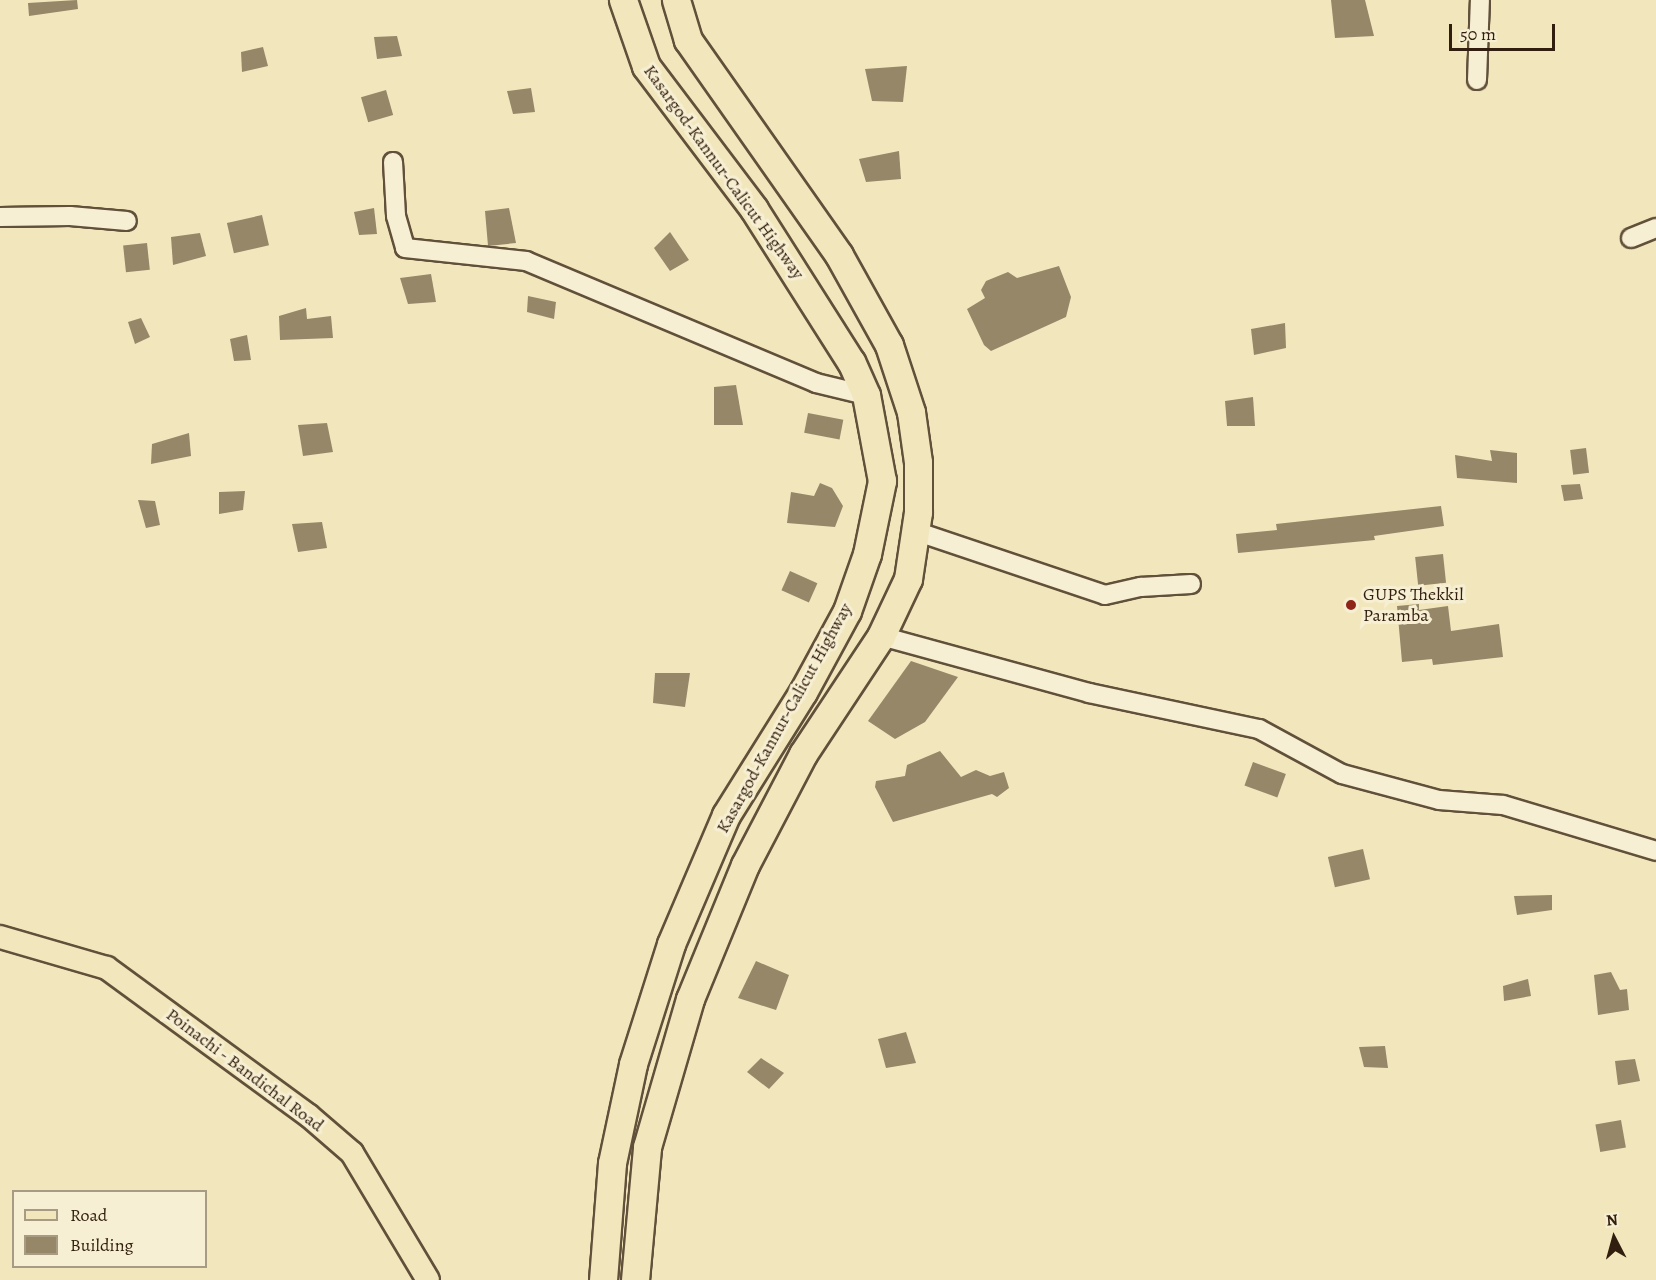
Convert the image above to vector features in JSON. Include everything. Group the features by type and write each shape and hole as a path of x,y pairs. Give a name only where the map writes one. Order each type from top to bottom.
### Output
{"highway":[{"name":"Kasargod-Kannur-Calicut Highway","path":"603,1280 612,1163 628,1086 671,944 726,815 836,631 867,554 882,481 866,396 801,278 646,66 623,0"},
{"name":"Kasargod-Kannur-Calicut Highway","path":"635,1280 647,1147 690,999 746,865 803,754 881,636 908,579 915,531 918,462 910,412 889,345 839,255 688,40 676,0"}],"main road":[{"name":"Poinachi - Bandichal Road","path":"0,937 107,968 308,1115 352,1153 428,1280"}],"street":[{"path":"1477,80 1480,0"},
{"path":"393,162 396,216 405,248 526,261 816,383 866,396"},
{"path":"0,217 70,216 127,221"},
{"path":"1631,238 1656,228"},
{"path":"915,531 1105,595 1141,586 1191,584"},
{"path":"881,636 1089,693 1259,729 1342,774 1439,800 1503,805 1656,851"}],"building":[{"path":"77,0 78,9 29,16 28,3"},
{"path":"1331,0 1365,0 1374,36 1335,38"},
{"path":"397,36 402,56 377,59 374,37"},
{"path":"263,47 268,66 242,72 241,52"},
{"path":"907,66 903,102 872,101 865,69"},
{"path":"531,88 535,112 513,114 507,91"},
{"path":"386,90 393,115 368,122 361,97"},
{"path":"899,151 901,179 866,182 859,159"},
{"path":"374,208 377,234 359,235 354,212"},
{"path":"509,208 516,243 488,246 485,211"},
{"path":"262,215 269,245 234,253 227,223"},
{"path":"670,232 689,260 670,271 654,248"},
{"path":"200,233 206,256 173,265 171,237"},
{"path":"147,243 150,270 126,272 123,246"},
{"path":"1059,266 1071,297 1066,317 991,351 984,345 967,309 985,298 981,290 986,281 1008,272 1017,278"},
{"path":"431,274 436,302 408,304 400,278"},
{"path":"528,296 556,302 554,319 527,312"},
{"path":"306,308 307,319 331,316 333,338 280,340 279,316"},
{"path":"141,318 150,337 135,344 128,322"},
{"path":"1285,323 1286,348 1254,355 1251,329"},
{"path":"247,335 251,360 234,361 230,339"},
{"path":"736,385 743,425 714,425 714,387"},
{"path":"1253,397 1255,426 1227,426 1225,401"},
{"path":"808,413 843,420 840,440 804,433"},
{"path":"327,423 333,452 303,456 298,425"},
{"path":"189,433 191,456 151,464 152,444"},
{"path":"1586,448 1589,473 1573,475 1570,450"},
{"path":"1490,450 1517,453 1517,483 1457,478 1455,455 1492,461"},
{"path":"820,483 832,488 843,506 835,527 787,523 791,492 814,496"},
{"path":"1580,484 1583,499 1564,501 1561,485"},
{"path":"245,491 243,510 219,514 219,492"},
{"path":"138,500 155,501 160,525 146,528"},
{"path":"1441,506 1444,526 1374,536 1375,540 1238,553 1236,534 1277,530 1276,524"},
{"path":"322,522 327,548 298,552 292,524"},
{"name":"GUPS Thekkil Paramba","path":"1443,554 1446,583 1418,586 1415,557"},
{"path":"790,571 817,583 809,602 781,590"},
{"path":"1419,604 1419,610 1448,606 1451,631 1499,624 1503,657 1433,665 1432,659 1402,662 1397,606"},
{"path":"911,661 958,677 925,722 895,739 868,721"},
{"path":"655,673 690,673 685,707 653,703"},
{"path":"940,751 961,777 976,770 990,776 1004,772 1009,788 997,797 992,794 893,822 875,787 876,781 905,776 907,765"},
{"path":"1253,762 1286,774 1277,797 1244,785"},
{"path":"1363,849 1370,879 1335,887 1328,857"},
{"path":"1552,895 1552,910 1517,915 1514,896"},
{"path":"756,961 789,975 776,1010 738,998"},
{"path":"1611,972 1620,990 1627,989 1629,1010 1598,1015 1594,975"},
{"path":"1528,979 1531,996 1504,1001 1503,986"},
{"path":"906,1032 916,1063 886,1068 878,1039"},
{"path":"1385,1046 1388,1068 1364,1067 1359,1047"},
{"path":"761,1058 784,1073 769,1089 747,1072"},
{"path":"1635,1059 1640,1081 1618,1085 1615,1061"},
{"path":"1621,1120 1626,1148 1600,1152 1595,1125"}],"place":[{"name":"GUPS Thekkil Paramba","path":"1351,605"}]}
